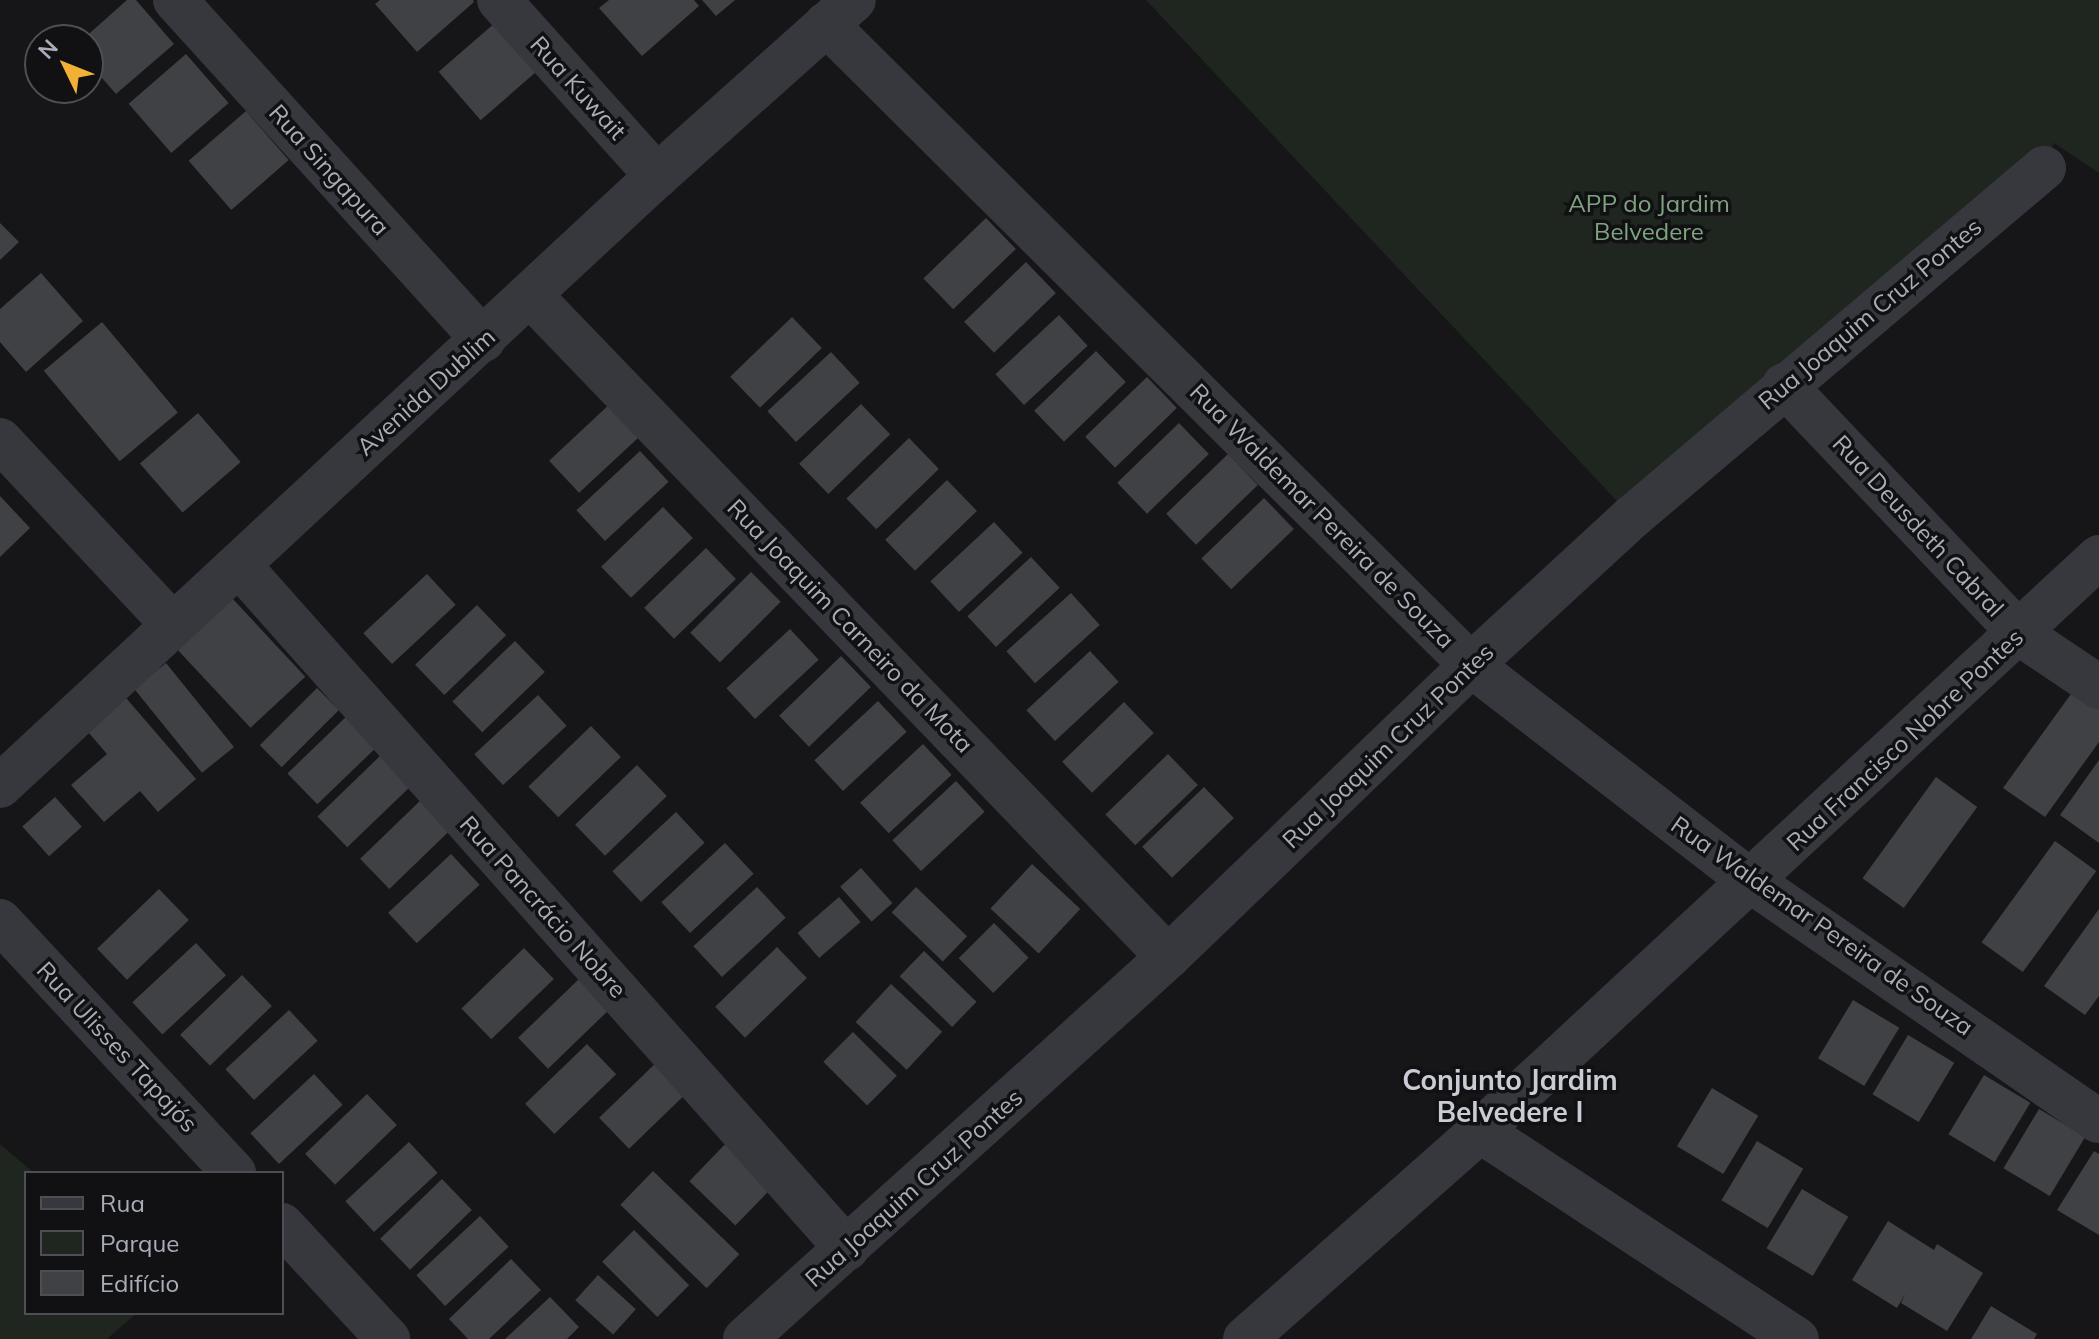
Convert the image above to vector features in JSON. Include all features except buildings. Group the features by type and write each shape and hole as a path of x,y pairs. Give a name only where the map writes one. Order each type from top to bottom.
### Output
{"street":[{"name":"Rua Singapura","path":"175,0 483,340"},
{"name":"Rua Kuwait","path":"499,0 657,176"},
{"name":"Avenida Dublim","path":"0,786 657,176 840,12"},
{"name":"Rua Waldemar Pereira de Souza","path":"840,12 1471,665 1752,882 2099,1121"},
{"name":"Rua Joaquim Cruz Pontes","path":"745,1339 1168,957 1471,665 1784,385 2044,168"},
{"name":"Rua Joaquim Carneiro da Mota","path":"531,296 1168,957"},
{"name":"Rua Deusdeth Cabral","path":"1784,385 2020,634 2099,687"},
{"path":"0,440 173,625"},
{"name":"Rua Francisco Nobre Pontes","path":"1245,1339 1480,1131 1752,882 2099,557"},
{"name":"Rua Pancrácio Nobre","path":"239,565 847,1249"},
{"name":"Rua Ulisses Tapajós","path":"0,921 232,1171"},
{"path":"1480,1131 1797,1339"},
{"path":"284,1227 388,1339"}],"green space":[{"name":"APP do Jardim Belvedere","path":"1146,0 2099,0 2099,173 2054,143 2044,168 1632,517"},
{"path":"0,1144 32,1171 24,1171 24,1315 135,1315 107,1339 0,1339"}],"district":[{"name":"Conjunto Jardim Belvedere I","path":"1510,1096"}]}
